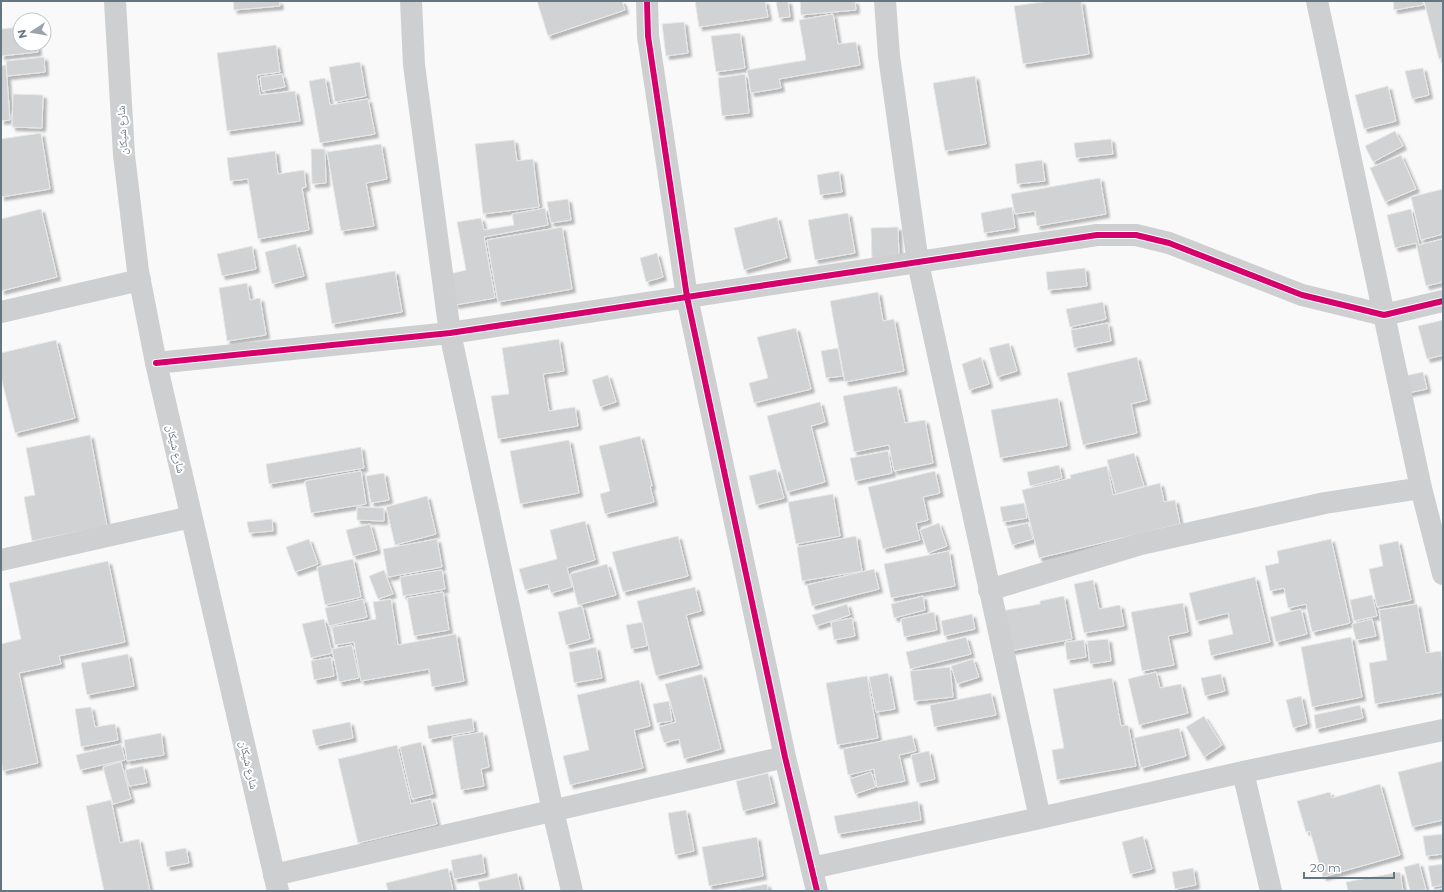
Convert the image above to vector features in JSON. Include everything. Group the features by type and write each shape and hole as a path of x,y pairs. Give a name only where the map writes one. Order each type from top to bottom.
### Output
{"street":[{"name":"شارع شيكان","path":"115,1 124,155 140,280 156,362 276,883"},
{"path":"411,1 414,65 450,334 553,811 572,891"},
{"path":"647,1 648,36 687,296 785,757 817,891"},
{"path":"885,1 889,56 918,263 1040,818"},
{"path":"1317,1 1421,488 1443,574"},
{"path":"156,362 450,334 687,296 918,263 1098,235 1136,235 1170,243 1302,295 1384,315 1443,301"},
{"path":"1,312 140,280"},
{"path":"990,590 1149,543 1325,503 1421,488"},
{"path":"1,560 191,517"},
{"path":"812,868 1243,772 1443,730"},
{"path":"276,883 553,811 785,757"},
{"path":"1243,772 1270,891"}],"building":[{"path":"233,1 279,1 280,6 234,10"},
{"path":"537,1 622,1 625,10 548,36"},
{"path":"695,1 765,1 768,17 699,27"},
{"path":"776,1 788,1 790,17 779,18"},
{"path":"800,1 855,1 856,10 801,15"},
{"path":"1049,1 1081,1 1089,54 1023,64 1014,6"},
{"path":"1393,1 1423,1 1423,5 1394,10"},
{"path":"1424,1 1443,1 1443,58 1439,59"},
{"path":"833,14 838,44 856,42 860,65 779,79 781,88 751,93 747,70 806,60 799,20"},
{"path":"684,22 688,53 666,56 662,24"},
{"path":"12,28 12,52 38,52 1,56 1,29"},
{"path":"740,33 745,68 716,72 711,36"},
{"path":"276,45 280,72 257,75 260,95 295,91 300,121 227,131 217,53"},
{"path":"44,57 45,72 7,76 6,61"},
{"path":"360,62 366,96 335,102 329,67"},
{"path":"6,65 10,120 1,121 1,66"},
{"path":"1423,68 1429,95 1412,99 1405,71"},
{"path":"282,74 285,87 262,91 260,77"},
{"path":"745,74 749,113 722,116 718,78"},
{"path":"975,76 986,144 945,151 933,83"},
{"path":"325,78 330,105 368,99 375,134 320,143 309,81"},
{"path":"1388,86 1396,121 1364,129 1355,95"},
{"path":"13,94 43,95 42,128 12,127"},
{"path":"1395,131 1403,146 1373,162 1365,146"},
{"path":"41,133 50,189 1,197 1,139"},
{"path":"1111,139 1113,154 1076,158 1074,143"},
{"path":"514,140 517,161 533,159 539,207 483,214 475,144"},
{"path":"381,144 387,179 366,183 374,226 341,231 327,152"},
{"path":"311,149 325,149 326,183 312,184"},
{"path":"275,151 278,174 304,170 306,187 302,188 309,230 258,239 248,179 230,181 227,158"},
{"path":"1401,155 1416,189 1385,202 1370,168"},
{"path":"1042,160 1045,181 1017,184 1015,164"},
{"path":"839,171 842,192 820,195 817,175"},
{"path":"1100,178 1106,214 1037,226 1035,211 1015,214 1011,194"},
{"path":"1443,189 1443,234 1421,240 1411,197"},
{"path":"568,199 571,220 551,223 547,202"},
{"path":"1012,207 1015,228 984,233 981,213"},
{"path":"545,208 548,225 484,237 495,298 455,305 449,274 466,270 457,222 481,218 484,230 514,225 512,214"},
{"path":"41,209 57,277 1,291 1,219"},
{"path":"1411,209 1419,245 1443,239 1443,282 1426,286 1416,243 1395,248 1387,215"},
{"path":"848,213 855,253 815,260 808,220"},
{"path":"777,217 787,258 744,270 734,228"},
{"path":"562,227 572,289 498,302 487,240"},
{"path":"898,227 899,258 872,259 871,228"},
{"path":"296,244 304,276 272,284 265,252"},
{"path":"252,246 256,269 222,276 217,254"},
{"path":"657,253 663,277 646,282 640,258"},
{"path":"1085,268 1087,286 1048,290 1046,272"},
{"path":"395,271 402,312 332,324 325,283"},
{"path":"247,283 250,300 260,298 266,335 227,341 219,288"},
{"path":"878,292 883,321 894,319 904,371 845,382 830,301"},
{"path":"1103,302 1106,319 1070,327 1066,309"},
{"path":"1443,320 1443,355 1427,359 1418,326"},
{"path":"1108,323 1111,341 1074,348 1071,330"},
{"path":"796,328 811,389 754,403 749,383 768,378 757,337"},
{"path":"559,339 564,371 543,374 549,411 575,407 578,426 498,439 491,396 509,394 502,348"},
{"path":"56,340 75,418 15,433 1,377 1,353"},
{"path":"1009,343 1017,371 997,377 989,348"},
{"path":"838,348 843,376 826,378 821,351"},
{"path":"981,357 989,384 969,390 962,364"},
{"path":"1137,357 1147,400 1131,404 1137,433 1083,445 1067,373"},
{"path":"1423,372 1427,389 1398,395 1395,378"},
{"path":"608,375 616,402 600,407 592,380"},
{"path":"897,386 905,423 925,420 933,463 894,471 889,445 854,452 843,396"},
{"path":"1058,398 1067,446 1000,458 991,410"},
{"path":"820,402 825,422 811,426 825,482 787,492 767,416"},
{"path":"90,435 107,526 32,541 24,497 35,495 26,448"},
{"path":"640,436 652,486 650,486 654,502 605,514 600,494 610,491 599,446"},
{"path":"569,440 579,493 520,504 510,451"},
{"path":"361,447 364,468 269,484 266,464"},
{"path":"888,451 892,473 855,481 850,458"},
{"path":"1134,453 1144,486 1116,494 1107,460"},
{"path":"1059,465 1062,478 1030,486 1027,472"},
{"path":"1107,466 1113,495 1160,483 1164,502 1175,500 1180,524 1039,558 1022,490 1071,478 1070,475"},
{"path":"776,469 784,498 756,505 749,476"},
{"path":"361,471 366,504 311,513 305,481"},
{"path":"935,471 940,493 923,497 928,520 916,523 920,540 883,549 868,487"},
{"path":"384,473 389,500 371,503 366,476"},
{"path":"833,494 840,536 796,544 788,502"},
{"path":"427,496 436,534 395,545 386,507"},
{"path":"1024,503 1027,518 1003,522 1000,507"},
{"path":"357,507 384,508 384,521 357,520"},
{"path":"272,519 273,531 249,533 247,522"},
{"path":"585,521 595,560 567,568 572,587 551,593 548,584 525,590 519,569 557,559 550,530"},
{"path":"939,523 947,546 928,553 920,530"},
{"path":"1028,523 1033,539 1012,545 1007,528"},
{"path":"370,524 377,550 353,556 346,530"},
{"path":"678,536 688,576 623,592 612,552"},
{"path":"856,536 862,571 802,581 797,547"},
{"path":"309,539 318,564 295,572 286,547"},
{"path":"437,539 442,567 388,577 383,549"},
{"path":"1331,539 1350,623 1312,632 1306,604 1288,608 1284,588 1270,591 1265,566 1279,563 1277,551"},
{"path":"1398,541 1411,600 1377,607 1369,569 1383,566 1379,545"},
{"path":"949,551 955,586 891,598 884,564"},
{"path":"353,559 361,597 325,605 317,567"},
{"path":"108,561 125,642 59,656 61,664 19,673 38,763 3,771 1,760 1,644 21,639 9,583"},
{"path":"607,564 616,595 578,605 570,574"},
{"path":"874,569 879,589 812,606 807,585"},
{"path":"384,570 393,594 378,599 369,576"},
{"path":"442,570 445,589 403,596 400,577"},
{"path":"1255,577 1270,642 1211,656 1208,640 1233,634 1228,613 1196,621 1189,593"},
{"path":"1093,580 1099,609 1120,605 1124,626 1084,633 1074,584"},
{"path":"695,587 701,611 686,615 699,665 656,676 637,601"},
{"path":"443,592 449,630 414,636 407,598"},
{"path":"1372,595 1377,616 1354,621 1350,600"},
{"path":"923,596 925,610 894,618 891,604"},
{"path":"1064,596 1072,639 1010,651 1002,611 1040,604 1040,601"},
{"path":"363,599 367,617 329,626 325,608"},
{"path":"391,599 398,645 456,634 464,681 432,687 429,669 361,681 354,642 335,645 332,627 376,619 373,602"},
{"path":"1183,603 1188,632 1168,636 1174,665 1142,671 1131,612"},
{"path":"847,604 850,615 816,626 812,615"},
{"path":"1417,604 1426,653 1441,651 1443,665 1443,692 1375,704 1369,663 1387,660 1379,610"},
{"path":"582,606 590,639 566,645 558,612"},
{"path":"1301,609 1307,634 1276,642 1270,617"},
{"path":"934,612 937,630 904,637 901,619"},
{"path":"972,614 975,629 944,636 941,621"},
{"path":"852,618 855,636 834,640 831,622"},
{"path":"324,619 332,653 311,658 302,624"},
{"path":"1372,619 1376,636 1356,640 1352,624"},
{"path":"643,622 647,646 631,649 626,625"},
{"path":"966,637 971,654 910,669 906,652"},
{"path":"1351,637 1362,697 1312,707 1301,647"},
{"path":"1108,639 1111,661 1090,664 1087,641"},
{"path":"1084,640 1086,657 1067,660 1065,642"},
{"path":"352,645 359,678 339,682 332,649"},
{"path":"596,647 602,678 574,683 569,652"},
{"path":"128,654 134,686 87,695 81,663"},
{"path":"331,657 334,676 314,680 311,661"},
{"path":"973,659 979,677 957,684 951,666"},
{"path":"950,667 953,697 914,701 910,671"},
{"path":"1156,672 1160,688 1181,684 1188,713 1139,725 1128,679"},
{"path":"888,673 895,709 876,712 869,677"},
{"path":"702,674 721,749 684,759 679,739 664,743 659,727 676,722 665,684"},
{"path":"1221,674 1225,691 1205,696 1201,678"},
{"path":"867,676 878,738 837,745 826,683"},
{"path":"1112,678 1121,726 1128,725 1136,766 1057,780 1052,750 1064,748 1053,689"},
{"path":"639,680 650,726 634,730 643,768 570,785 563,756 589,750 577,695"},
{"path":"991,693 996,715 934,727 930,705"},
{"path":"1301,696 1307,724 1293,728 1286,700"},
{"path":"669,701 672,721 657,723 653,704"},
{"path":"1360,705 1363,718 1316,729 1314,715"},
{"path":"91,707 95,727 115,724 118,740 81,747 75,709"},
{"path":"1204,716 1222,745 1204,757 1186,727"},
{"path":"472,718 474,731 429,739 427,726"},
{"path":"350,722 353,738 316,746 312,730"},
{"path":"1179,728 1186,756 1141,768 1134,738"},
{"path":"483,732 489,767 481,769 484,786 461,790 452,737"},
{"path":"161,733 164,755 127,761 124,740"},
{"path":"912,735 916,751 899,755 905,781 877,787 874,769 848,775 843,749"},
{"path":"421,742 433,794 412,799 400,747"},
{"path":"121,744 125,760 80,770 76,755"},
{"path":"397,745 411,804 431,799 437,824 358,843 338,759"},
{"path":"929,751 935,779 917,783 911,755"},
{"path":"1443,761 1443,820 1412,827 1398,772"},
{"path":"121,762 131,799 113,804 103,767"},
{"path":"143,766 147,783 129,786 125,770"},
{"path":"871,772 876,787 855,794 850,779"},
{"path":"768,773 775,803 743,811 736,781"},
{"path":"1380,784 1400,855 1323,877 1310,831 1306,832 1297,801 1330,792 1332,798"},
{"path":"111,800 120,843 139,839 150,891 104,891 86,806"},
{"path":"918,801 921,820 838,834 834,816"},
{"path":"686,810 694,851 675,855 668,813"},
{"path":"1443,834 1443,854 1426,856 1423,836"},
{"path":"1143,836 1152,869 1130,874 1122,842"},
{"path":"757,837 763,876 709,886 702,847"},
{"path":"186,848 189,863 167,867 165,852"},
{"path":"482,854 485,873 454,879 451,860"},
{"path":"1419,863 1426,890 1410,891 1404,867"},
{"path":"1443,864 1443,885 1432,887 1428,866"},
{"path":"448,868 453,891 388,891 386,883"},
{"path":"1193,868 1196,885 1175,889 1172,872"},
{"path":"1400,872 1403,891 1348,891 1346,882"},
{"path":"517,873 521,891 480,891 478,882"},
{"path":"767,884 768,891 730,891"},
{"path":"1443,888 1443,891 1435,891 1435,890"}],"cycle path":[{"path":"647,1 648,36 687,297 785,757 817,891"},
{"path":"156,363 450,333 1097,235 1136,235 1169,243 1302,295 1384,315 1443,301"}]}
